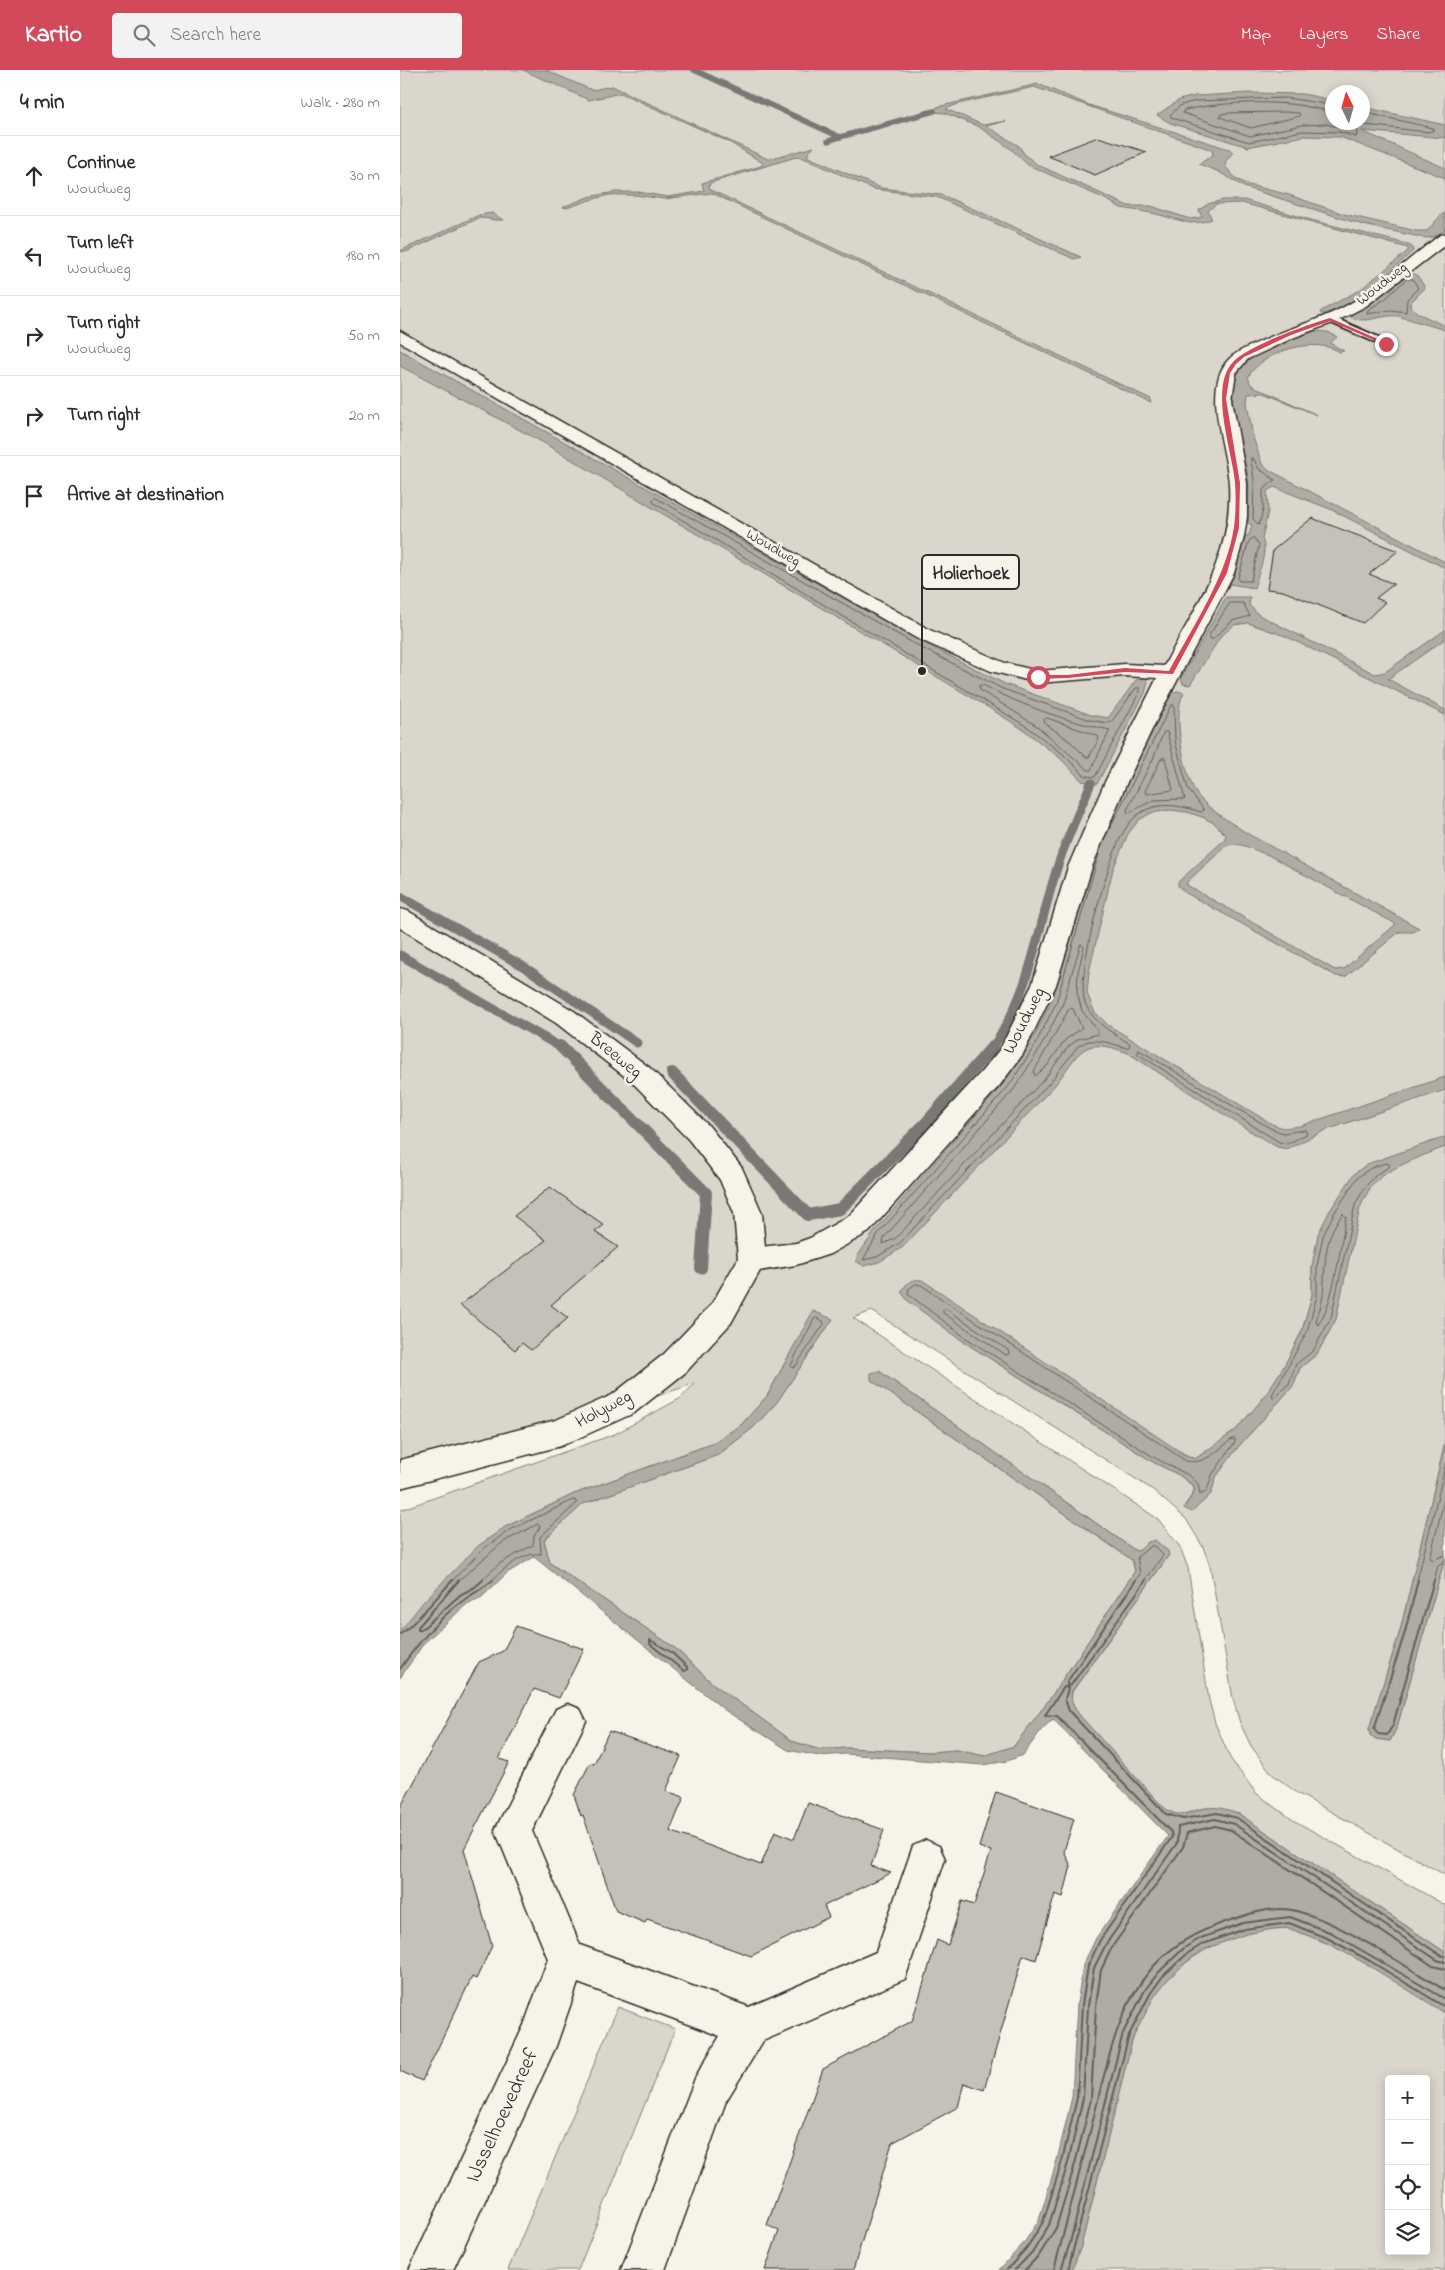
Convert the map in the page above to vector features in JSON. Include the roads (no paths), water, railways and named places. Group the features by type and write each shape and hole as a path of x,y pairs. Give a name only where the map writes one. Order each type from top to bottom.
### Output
{"street":[{"name":"Woudweg","path":"752,1260 796,1254 820,1246 859,1224 965,1107 1010,1054 1044,985 1080,867 1116,782 1170,673 1224,573 1237,528 1238,483 1224,399 1228,373 1234,363 1242,356 1290,334 1330,319 1361,303 1445,238"},
{"name":"Woudweg","path":"400,336 924,634 965,652 998,666 1038,677 1125,670 1170,673"},
{"name":"Breeweg","path":"400,917 565,1017 641,1075 699,1133 732,1176 748,1213 752,1260"},
{"name":"Holyweg","path":"400,1474 561,1432 623,1404 675,1363 721,1314 752,1260"},
{"path":"568,1721 513,1830 567,1959 749,2027"},
{"path":"643,2270 710,2090 749,2027 891,1965 926,1859"},
{"name":"IJsselhoevedreef","path":"431,2270 542,2032 567,1959"}],"lane":[{"path":"1330,319 1386,344"}],"water":[{"path":"523,70 545,70 592,90 612,86 768,159 814,147 808,153 808,157 881,188 942,195 1081,257 1074,259 937,197 873,189 799,156 710,183 709,188 1151,399 1151,403 712,193 664,199 635,195 609,195 567,208 563,207 588,197 615,192 638,192 668,197 704,191 702,183 761,166 763,163 729,142 621,93 589,100"},
{"path":"1038,84 1089,105 1229,149 1233,152 1226,161 1225,166 1236,179 1249,185 1286,194 1344,214 1416,231 1427,231 1442,214 1445,214 1445,230 1434,237 1425,238 1363,225 1244,187 1219,172 1199,164 1213,155 1212,150 1034,87 958,104 946,109 983,125 1006,121 986,126 1019,146 1025,155 1038,165 1128,206 1151,206 1190,219 1202,217 1199,210 1208,204 1223,200 1244,200 1311,220 1407,244 1412,247 1413,251 1356,298 1331,312 1321,314 1320,312 1323,310 1361,289 1408,251 1408,248 1242,203 1216,204 1208,211 1212,219 1190,223 1152,213 1121,208 1028,165 1011,149 979,127 945,113 933,112 937,107"},
{"path":"1250,93 1303,94 1325,99 1325,130 1370,130 1370,109 1445,125 1445,138 1362,131 1445,168 1445,178 1340,137 1303,136 1248,147 1170,123 1157,115 1179,100 1195,96"},
{"path":"492,213 503,220 479,218 406,252 400,251 479,215"},
{"path":"1411,273 1417,275 1425,288 1411,302 1410,306 1418,313 1445,326 1445,330 1398,316 1386,316 1368,320 1350,317 1356,311 1376,299 1403,276"},
{"path":"1314,331 1328,332 1337,337 1330,343 1344,351 1340,352 1329,347 1317,346 1303,346 1290,349 1277,353 1265,360 1248,377 1251,385 1317,415 1264,393 1248,394 1247,403 1253,437 1262,464 1269,470 1445,562 1445,568 1330,509 1274,487 1267,491 1268,511 1262,539 1264,550 1262,564 1254,588 1230,584 1245,536 1249,535 1252,525 1248,523 1248,478 1233,405 1236,377 1243,366 1258,354"},
{"path":"400,350 924,643 1005,684 1091,715 1108,718 1136,680 1146,678 1148,682 1145,693 1097,784 1082,781 1060,758 1024,730 986,706 542,442 400,366"},
{"path":"1226,597 1250,597 1249,605 1259,615 1375,674 1385,672 1445,630 1445,639 1388,679 1445,710 1445,715 1285,636 1248,623 1234,625 1221,636 1190,685 1183,684 1181,678"},
{"path":"1172,692 1184,693 1180,702 1179,715 1181,745 1188,775 1198,796 1204,802 1250,835 1419,928 1413,932 1399,932 1345,977 1336,976 1186,893 1178,886 1178,882 1224,840 1226,835 1214,823 1187,812 1170,810 1151,813 1139,820 1128,834 1113,869 1089,972 1087,993 1094,1011 1108,1025 1272,1124 1283,1128 1300,1126 1445,1077 1445,1090 1326,1130 1287,1149 1277,1147 1248,1130 1128,1053 1100,1046 1091,1047 1077,1056 1055,1085 903,1247 879,1262 864,1266 856,1261 874,1232 1004,1083 1036,1033 1051,1002 1082,890 1100,836","holes":["1237,844 1268,855 1396,924 1344,969 1335,970 1187,885 1187,882 1226,846"]},
{"path":"1445,1137 1445,1147 1394,1169 1376,1181 1371,1188 1360,1208 1336,1319 1317,1354 1300,1368 1293,1386 1238,1447 1216,1477 1211,1494 1192,1512 1184,1508 1194,1492 1194,1486 964,1342 908,1301 901,1292 910,1282 922,1280 1188,1457 1195,1459 1236,1430 1265,1396 1283,1368 1302,1331 1312,1295 1312,1266 1318,1234 1329,1212 1354,1174 1367,1164"},
{"path":"813,1311 833,1319 777,1402 754,1427 718,1455 583,1504 544,1540 550,1563 675,1648 712,1683 792,1741 820,1750 846,1748 930,1752 957,1750 984,1756 1014,1746 1049,1700 1135,1571 1132,1560 871,1380 871,1373 879,1371 1136,1551 1140,1550 1148,1542 1155,1540 1168,1551 1169,1555 1072,1691 1073,1705 1076,1711 1162,1806 1169,1811 1179,1814 1216,1808 1239,1814 1445,1952 1445,2013 1368,1965 1327,1943 1288,1928 1246,1934 1205,1949 1191,1958 1167,1980 1154,1997 1133,2037 1081,2246 1072,2270 999,2270 1024,2243 1039,2220 1057,2160 1072,2097 1077,2004 1083,1965 1096,1938 1168,1836 1053,1719 1042,1729 1023,1755 1007,1761 983,1765 846,1754 819,1756 788,1750 726,1711 534,1557 507,1573 482,1597 467,1604 424,1643 400,1678 400,1631 424,1601 478,1546 505,1527 574,1494 711,1444 741,1425 767,1396"},
{"path":"1445,1443 1445,1558 1397,1727 1390,1741 1376,1739 1370,1735 1369,1729 1400,1631"}],"waterway":[{"path":"694,70 840,137"},
{"path":"840,137 934,111"},
{"path":"828,141 840,137"},
{"path":"992,1048 1016,1004 1025,981 1058,865 1091,783"},
{"path":"400,896 526,968 637,1043"},
{"path":"400,955 562,1048"},
{"path":"672,1073 808,1215 840,1209 926,1123 993,1046"},
{"path":"562,1048 706,1193 701,1268"}],"place":[{"name":"Holierhoek","path":"922,671"}]}
